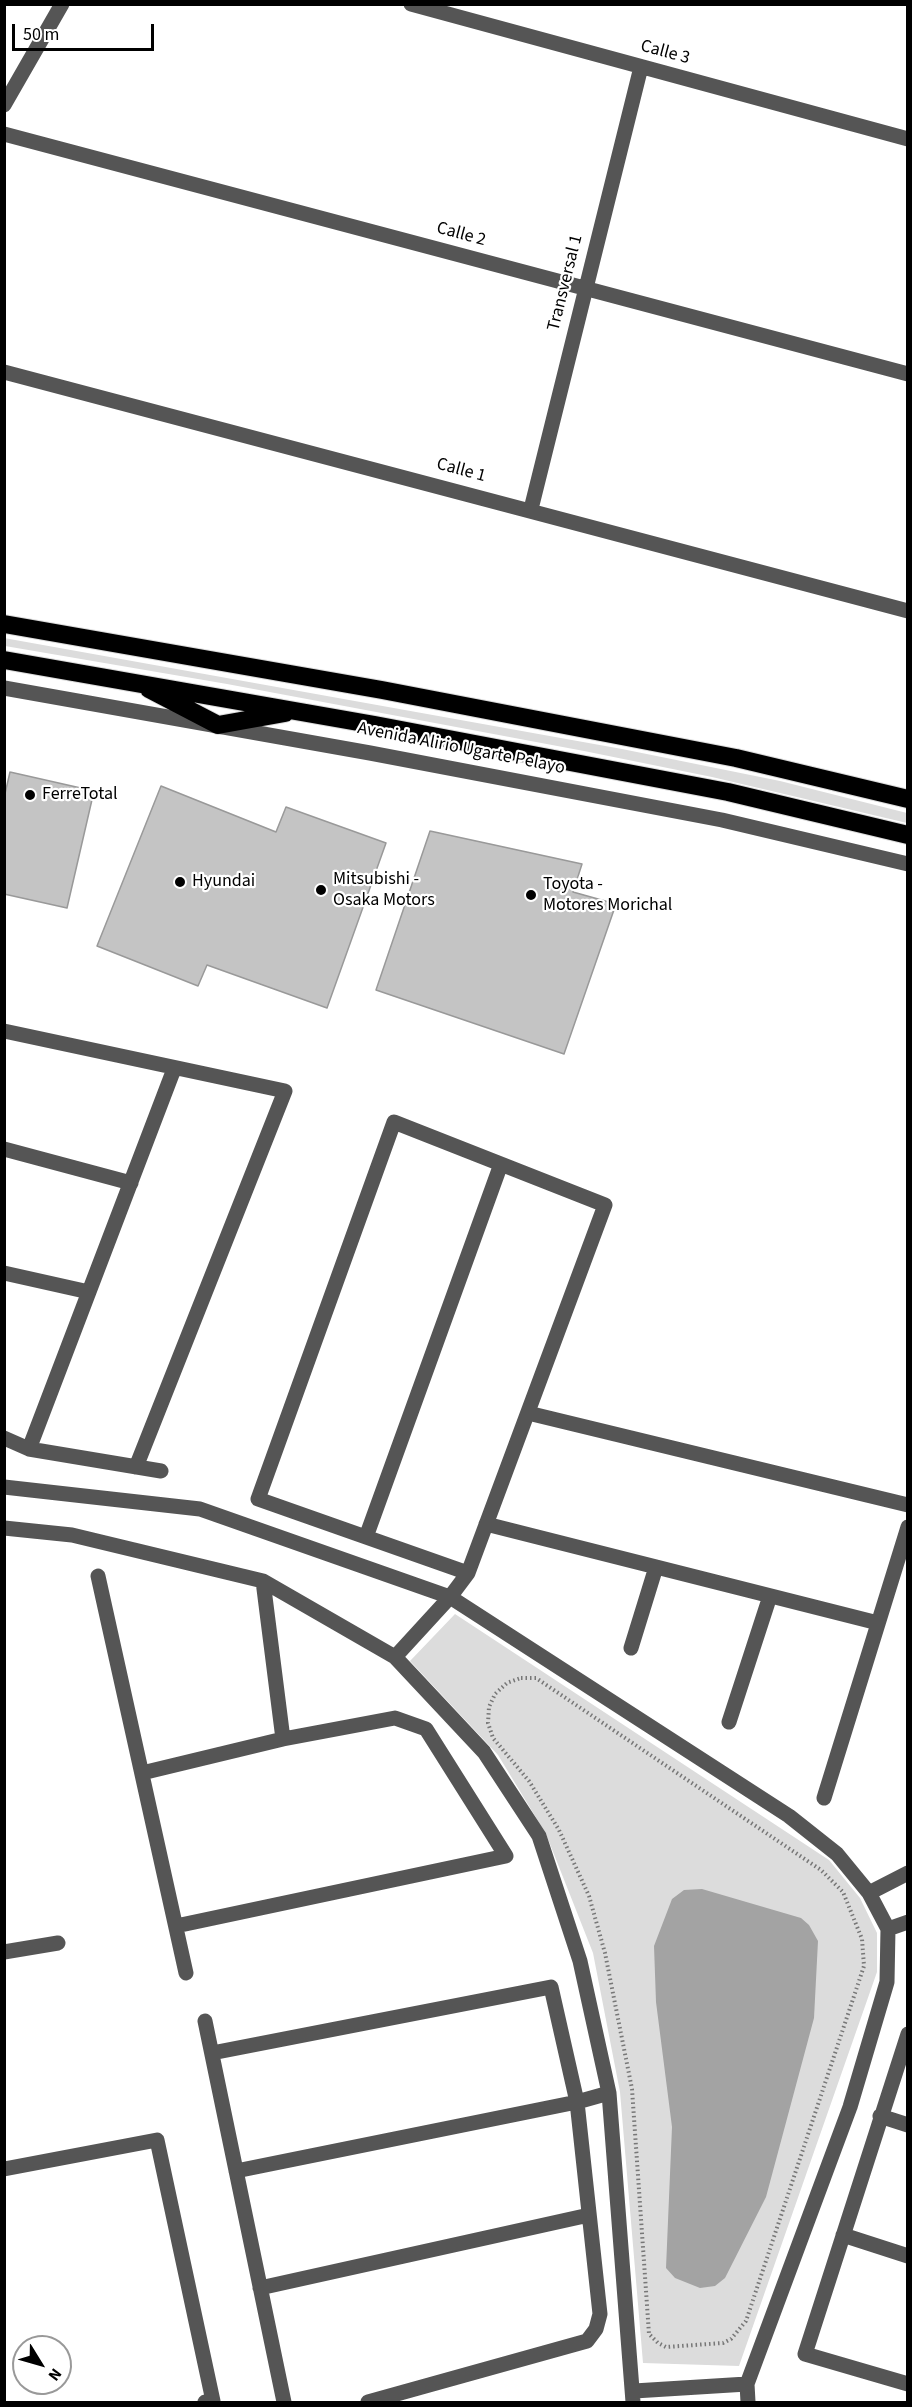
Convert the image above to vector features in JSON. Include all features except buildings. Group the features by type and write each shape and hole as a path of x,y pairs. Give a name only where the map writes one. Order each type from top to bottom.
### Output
{"highway":[{"path":"4,624 736,758 908,799"},
{"name":"Avenida Alirio Ugarte Pelayo","path":"4,660 134,681 728,792 908,835"},
{"path":"134,681 218,725 296,711"}],"street":[{"path":"4,105 62,4"},
{"name":"Calle 3","path":"411,4 908,139"},
{"name":"Transversal 1","path":"531,509 584,288 641,67"},
{"name":"Calle 2","path":"4,134 908,375"},
{"name":"Calle 1","path":"4,372 531,509 908,611"},
{"name":"Avenida Alirio Ugarte Pelayo","path":"4,688 218,725 722,820 908,864"},
{"path":"4,1031 285,1091 136,1467"},
{"path":"29,1449 174,1069"},
{"path":"395,1657 468,1574 605,1205 394,1122 258,1499 468,1574"},
{"path":"4,1149 130,1183"},
{"path":"366,1537 501,1164"},
{"path":"4,1274 89,1292"},
{"path":"528,1413 908,1505"},
{"path":"4,1438 29,1449 161,1471"},
{"path":"4,1487 200,1509 450,1597 789,1816 837,1854 869,1893 888,1929 886,1982 850,2108 747,2384 748,2403"},
{"path":"486,1524 878,1623"},
{"path":"824,1798 908,1527"},
{"path":"4,1528 72,1536 263,1581 395,1657 483,1752 538,1836 580,1961 609,2093 634,2397 747,2384"},
{"path":"631,1648 656,1567"},
{"path":"98,1576 186,1973"},
{"path":"263,1581 283,1739"},
{"path":"729,1722 770,1596"},
{"path":"142,1773 283,1739 395,1718 426,1729 506,1856 176,1926"},
{"path":"869,1893 908,1873"},
{"path":"888,1929 908,1922"},
{"path":"4,1952 58,1943"},
{"path":"212,2053 551,1988 577,2102 600,2314 596,2329 587,2341 368,2403"},
{"path":"205,2021 284,2403"},
{"path":"908,2034 805,2354 908,2384"},
{"path":"236,2171 577,2102 609,2093"},
{"path":"880,2116 908,2125"},
{"path":"4,2169 157,2140 213,2401 205,2403"},
{"path":"260,2288 589,2215"},
{"path":"843,2235 908,2256"}],"path":[{"path":"521,1678 536,1678 821,1870 843,1892 862,1939 864,1966 746,2321 731,2338 723,2343 666,2347 649,2334 632,2089 590,1896 559,1830 529,1780 493,1738 488,1723 489,1707 501,1688 521,1678"}],"shaded area":[{"path":"4,638 622,749 780,781 907,813 907,823 712,777 584,751 227,684 5,646"},
{"path":"455,1614 829,1860 860,1898 877,1933 877,1972 739,2366 643,2363 620,2092 593,1953 546,1834 498,1755 410,1661"},
{"path":"702,1889 801,1918 809,1925 818,1941 814,2018 766,2197 725,2278 715,2286 700,2288 675,2278 666,2268 672,2127 656,2002 654,1946 672,1899 684,1890"}],"place":[{"name":"FerreTotal","path":"30,795"},
{"name":"Hyundai","path":"180,882"},
{"name":"Mitsubishi - Osaka Motors","path":"321,890"},
{"name":"Toyota - Motores Morichal","path":"531,895"}]}
